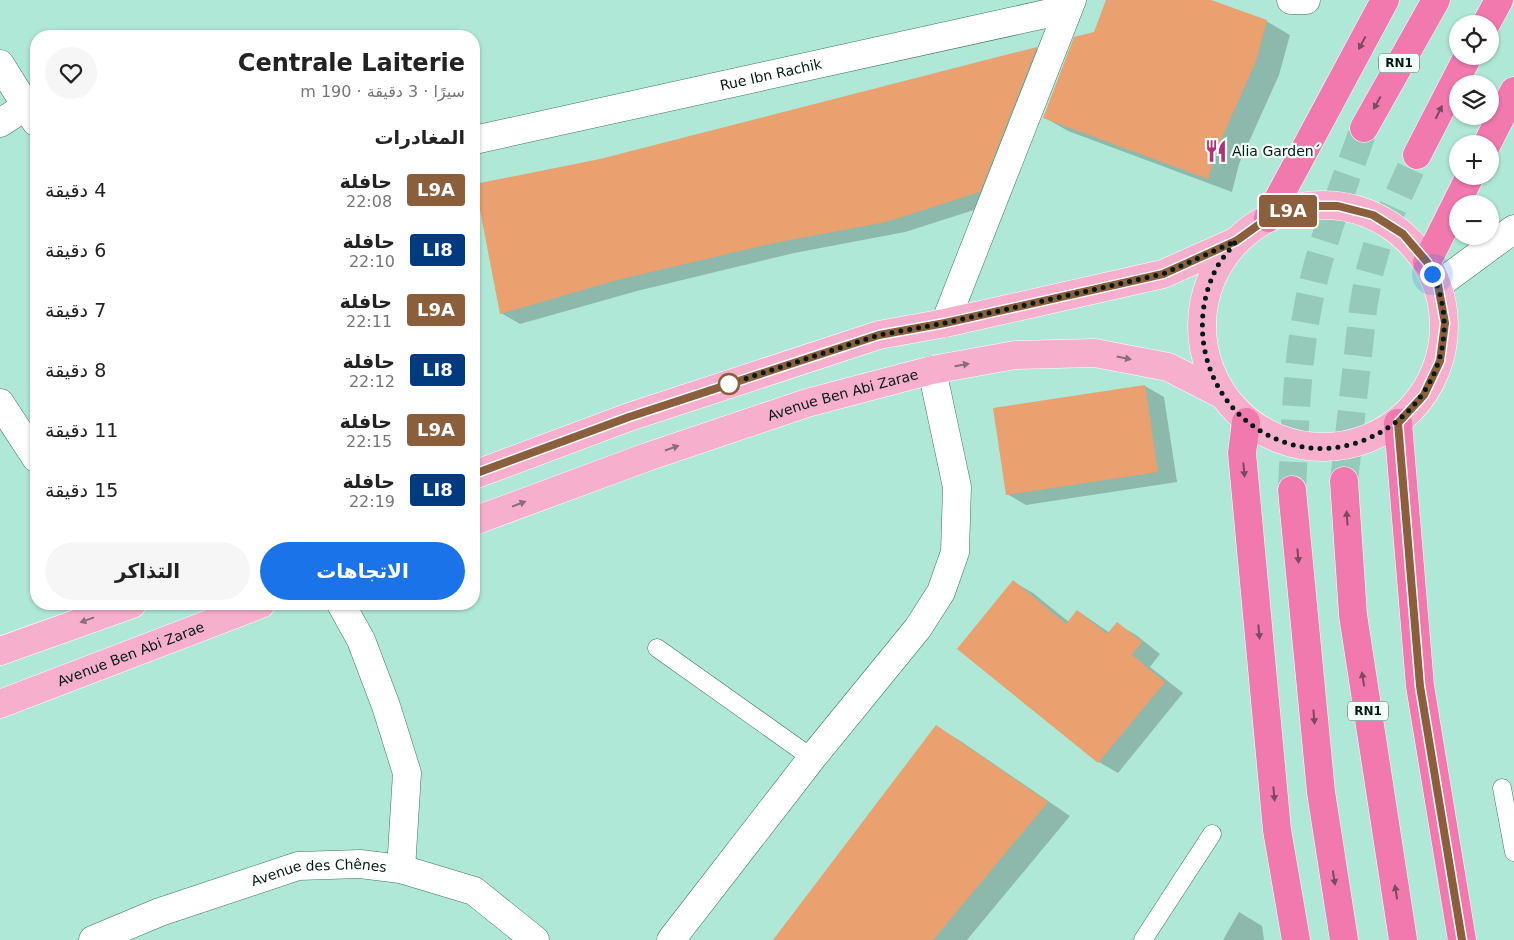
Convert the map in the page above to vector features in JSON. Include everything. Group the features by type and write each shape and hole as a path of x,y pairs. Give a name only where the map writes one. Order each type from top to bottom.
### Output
{"highway":[{"path":"1268,218 1385,0"},
{"name":"RN1","path":"1364,128 1436,0"},
{"path":"1491,15 1500,0"},
{"path":"1417,155 1463,65"},
{"path":"1492,135 1514,91"},
{"path":"1432,274 1467,185"},
{"path":"1246,422 1242,453 1277,830 1296,940"},
{"path":"1398,423 1420,686 1462,940"},
{"name":"RN1","path":"1344,481 1353,615 1403,940"},
{"path":"1292,490 1321,792 1344,940"}],"main road":[{"path":"480,472 629,417 879,335 945,323 1163,274 1236,241 1268,218 1303,206 1338,206 1373,215 1403,234 1432,274 1445,323 1440,361 1424,395 1398,423 1362,442 1321,449 1281,441 1246,422 1221,394 1206,364 1201,332 1204,299 1216,268 1236,241"},
{"name":"Avenue Ben Abi Zarae","path":"480,519 647,457 807,403 932,370 1015,355 1095,353 1168,367 1221,394"},
{"path":"0,651 113,610"},
{"name":"Avenue Ben Abi Zarae","path":"0,704 245,610"}],"street":[{"path":"1291,0 1306,0"},
{"path":"945,323 1070,5"},
{"name":"Rue Ibn Rachik","path":"480,139 1070,5"},
{"path":"0,64 30,112"},
{"path":"0,123 30,114"},
{"path":"1432,274 1514,230"},
{"path":"671,940 812,758 918,628 941,592 954,552 957,486 932,370"},
{"path":"0,403 30,449"},
{"path":"344,610 364,648 386,706 407,773 401,869"},
{"name":"Avenue des Chênes","path":"94,940 160,912 298,866 360,864 401,869 474,891 535,940"}],"lane":[{"path":"657,648 812,758"},
{"path":"1502,788 1514,852"},
{"path":"1143,940 1212,834"}],"building":[{"path":"1106,0 1211,0 1267,20 1256,61 1216,151 1208,179 1043,118 1074,37 1094,32"},
{"path":"1037,47 980,192 886,222 774,243 617,280 500,314 480,210 480,183 600,159"},
{"path":"1145,385 1158,472 1006,495 993,408"},
{"path":"1013,580 1066,624 1077,610 1107,634 1117,622 1142,642 1132,655 1165,682 1098,763 957,649"},
{"path":"936,725 1048,802 933,940 773,940"}],"tunnel":[{"path":"1292,490 1298,378 1307,312 1324,242 1364,128"},
{"path":"1344,481 1363,309 1369,274 1379,238 1417,155"}],"bus line":[{"name":"L9A","path":"480,472 629,417 879,335 945,323 1163,274 1236,241 1268,218 1303,206 1338,206 1373,215 1403,234 1427,262 1438,285 1445,323 1440,361 1424,395 1398,423 1420,686 1462,940"}],"place":[{"name":"Alia Garden´","path":"1216,151"}],"route":[{"path":"729,384 879,335 945,323 1163,274 1236,241 1216,268 1204,299 1201,332 1206,364 1221,394 1246,422 1281,441 1321,449 1362,442 1398,423 1424,395 1440,361 1445,323 1438,285 1432,274"}]}
